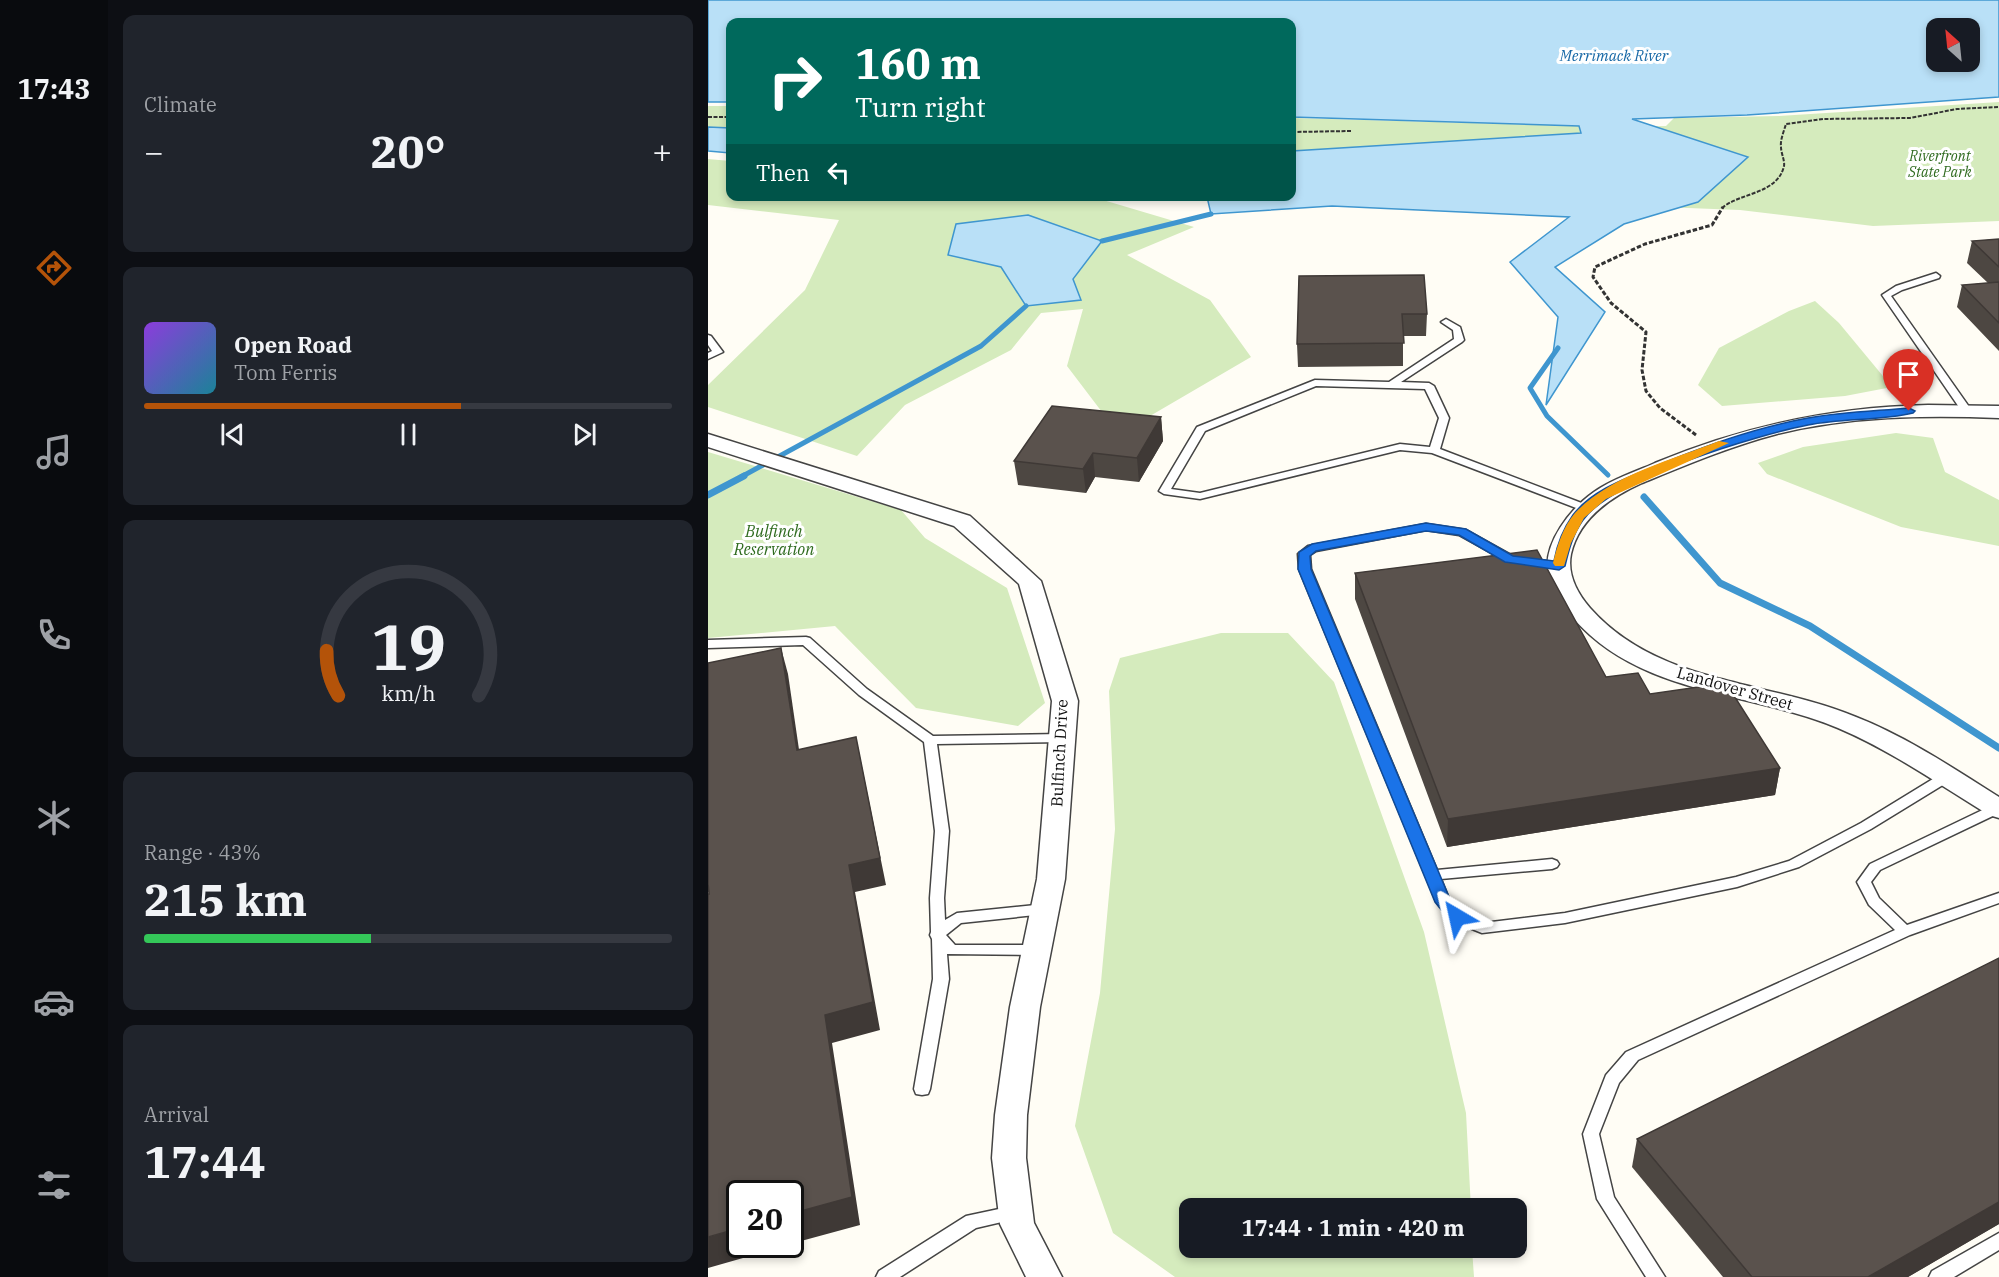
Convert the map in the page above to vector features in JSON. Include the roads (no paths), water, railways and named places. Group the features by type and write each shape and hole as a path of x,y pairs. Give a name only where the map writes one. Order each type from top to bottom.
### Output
{"street":[{"path":"1559,566 1564,543 1579,516 1601,496 1712,447 1810,421 1891,412 1999,412"},
{"name":"Bulfinch Drive","path":"708,440 962,521 1030,581 1065,701 1051,879 1025,1007 1011,1114 1009,1158 1017,1224 1044,1277"},
{"name":"Landover Street","path":"1559,566 1569,598 1589,620 1614,644 1648,663 1719,687 1827,715 1884,740 1998,809"}],"lane":[{"path":"1936,276 1886,295 1967,411"},
{"path":"1392,384 1459,340 1457,329 1446,322"},
{"path":"708,338 718,352 708,356"},
{"path":"1434,450 1444,418 1429,386 1315,383 1201,429 1164,491 1200,496 1400,447 1434,450 1588,509"},
{"path":"1510,559 1462,532 1426,527 1312,548 1304,554 1305,569 1443,902 1457,917 1482,928 1565,918 1737,882 1794,864 1866,826 1946,777"},
{"path":"1483,561 1510,559 1559,566"},
{"path":"708,644 806,641 863,692 930,740 1062,738"},
{"path":"922,1089 941,979 937,935 937,897 942,831 930,740"},
{"path":"1905,931 1874,901 1864,882 1875,867 1998,809"},
{"path":"1432,875 1552,864"},
{"path":"1656,1277 1606,1199 1592,1134 1612,1080 1632,1056 1905,931 1999,898"},
{"path":"937,935 957,918 1045,909"},
{"path":"937,935 951,950 1036,950"},
{"path":"885,1277 972,1221 1016,1213"},
{"path":"1938,1277 1999,1241"}],"water":[{"name":"Merrimack River","path":"708,0 1999,0 1999,97 1747,115 1632,119 1748,157 1698,202 1624,224 1555,267 1605,312 1546,405 1558,317 1510,262 1569,217 1332,206 1211,214 1208,201 1296,201 1296,151 1581,133 1579,126 1296,117 1296,18 726,18 726,102 708,102"},
{"path":"708,127 726,128 726,153 708,151"},
{"path":"1028,215 1102,241 1073,279 1081,300 1026,306 1001,267 948,255 956,224"}],"waterway":[{"path":"1102,241 1211,214"},
{"path":"741,477 981,346 1026,306"},
{"path":"1558,348 1530,388 1547,416 1608,475"},
{"path":"708,495 744,476"},
{"path":"1644,497 1720,583 1810,626 1999,748"}],"park label":[{"name":"Riverfront State Park","path":"1940,164"},
{"name":"Bulfinch Reservation","path":"774,540"}]}
